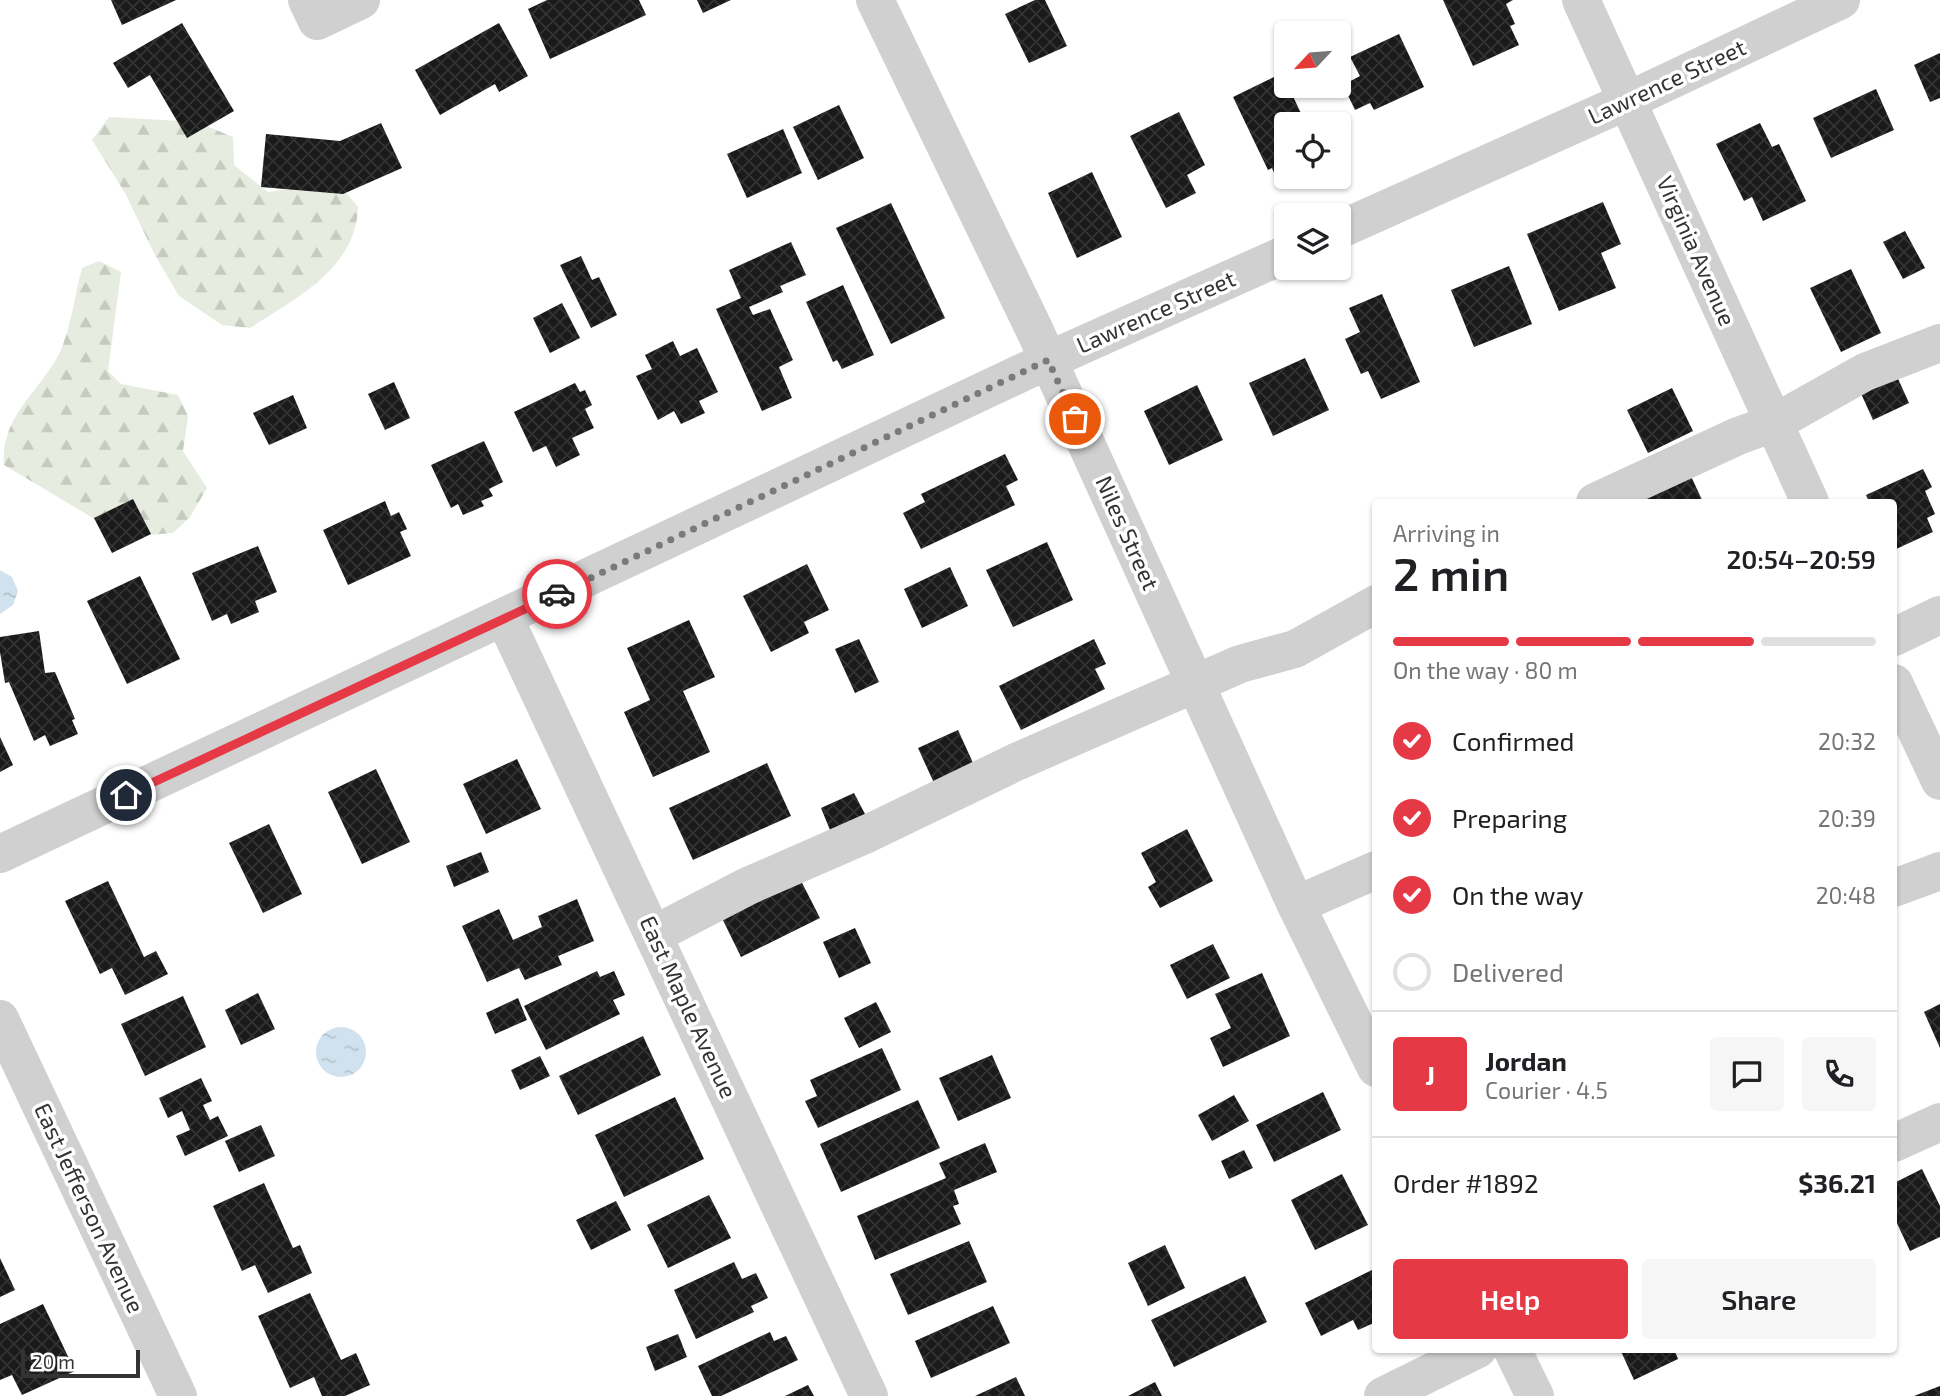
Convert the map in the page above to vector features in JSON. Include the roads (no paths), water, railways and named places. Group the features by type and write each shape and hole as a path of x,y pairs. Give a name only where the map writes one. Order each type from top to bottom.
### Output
{"street":[{"path":"307,0 317,21 361,0"},
{"name":"Niles Street","path":"875,0 1048,360 1296,905 1372,1060"},
{"name":"Virginia Avenue","path":"1581,0 1809,499"},
{"name":"Lawrence Street","path":"1351,225 1628,101 1841,0"},
{"name":"Lawrence Street","path":"0,854 505,619 1048,360 1274,259"},
{"path":"1602,499 1738,436 1774,423 1865,372 1940,343"},
{"path":"655,934 748,886 869,833 1016,762 1240,664 1295,649 1372,606"},
{"path":"1897,636 1940,615"},
{"name":"East Maple Avenue","path":"505,619 655,934 869,1396"},
{"path":"1897,689 1940,781"},
{"path":"1897,887 1940,871"},
{"path":"1296,905 1372,872"},
{"name":"East Jefferson Avenue","path":"0,1019 178,1396"},
{"path":"1897,1142 1940,1122"},
{"path":"1383,1396 1470,1353"},
{"path":"1514,1353 1535,1396"}],"water":[{"path":"0,570 12,577 18,591 13,605 0,614"},
{"path":"341,1027 358,1035 366,1052 358,1069 341,1077 324,1069 316,1052 324,1035"}]}
